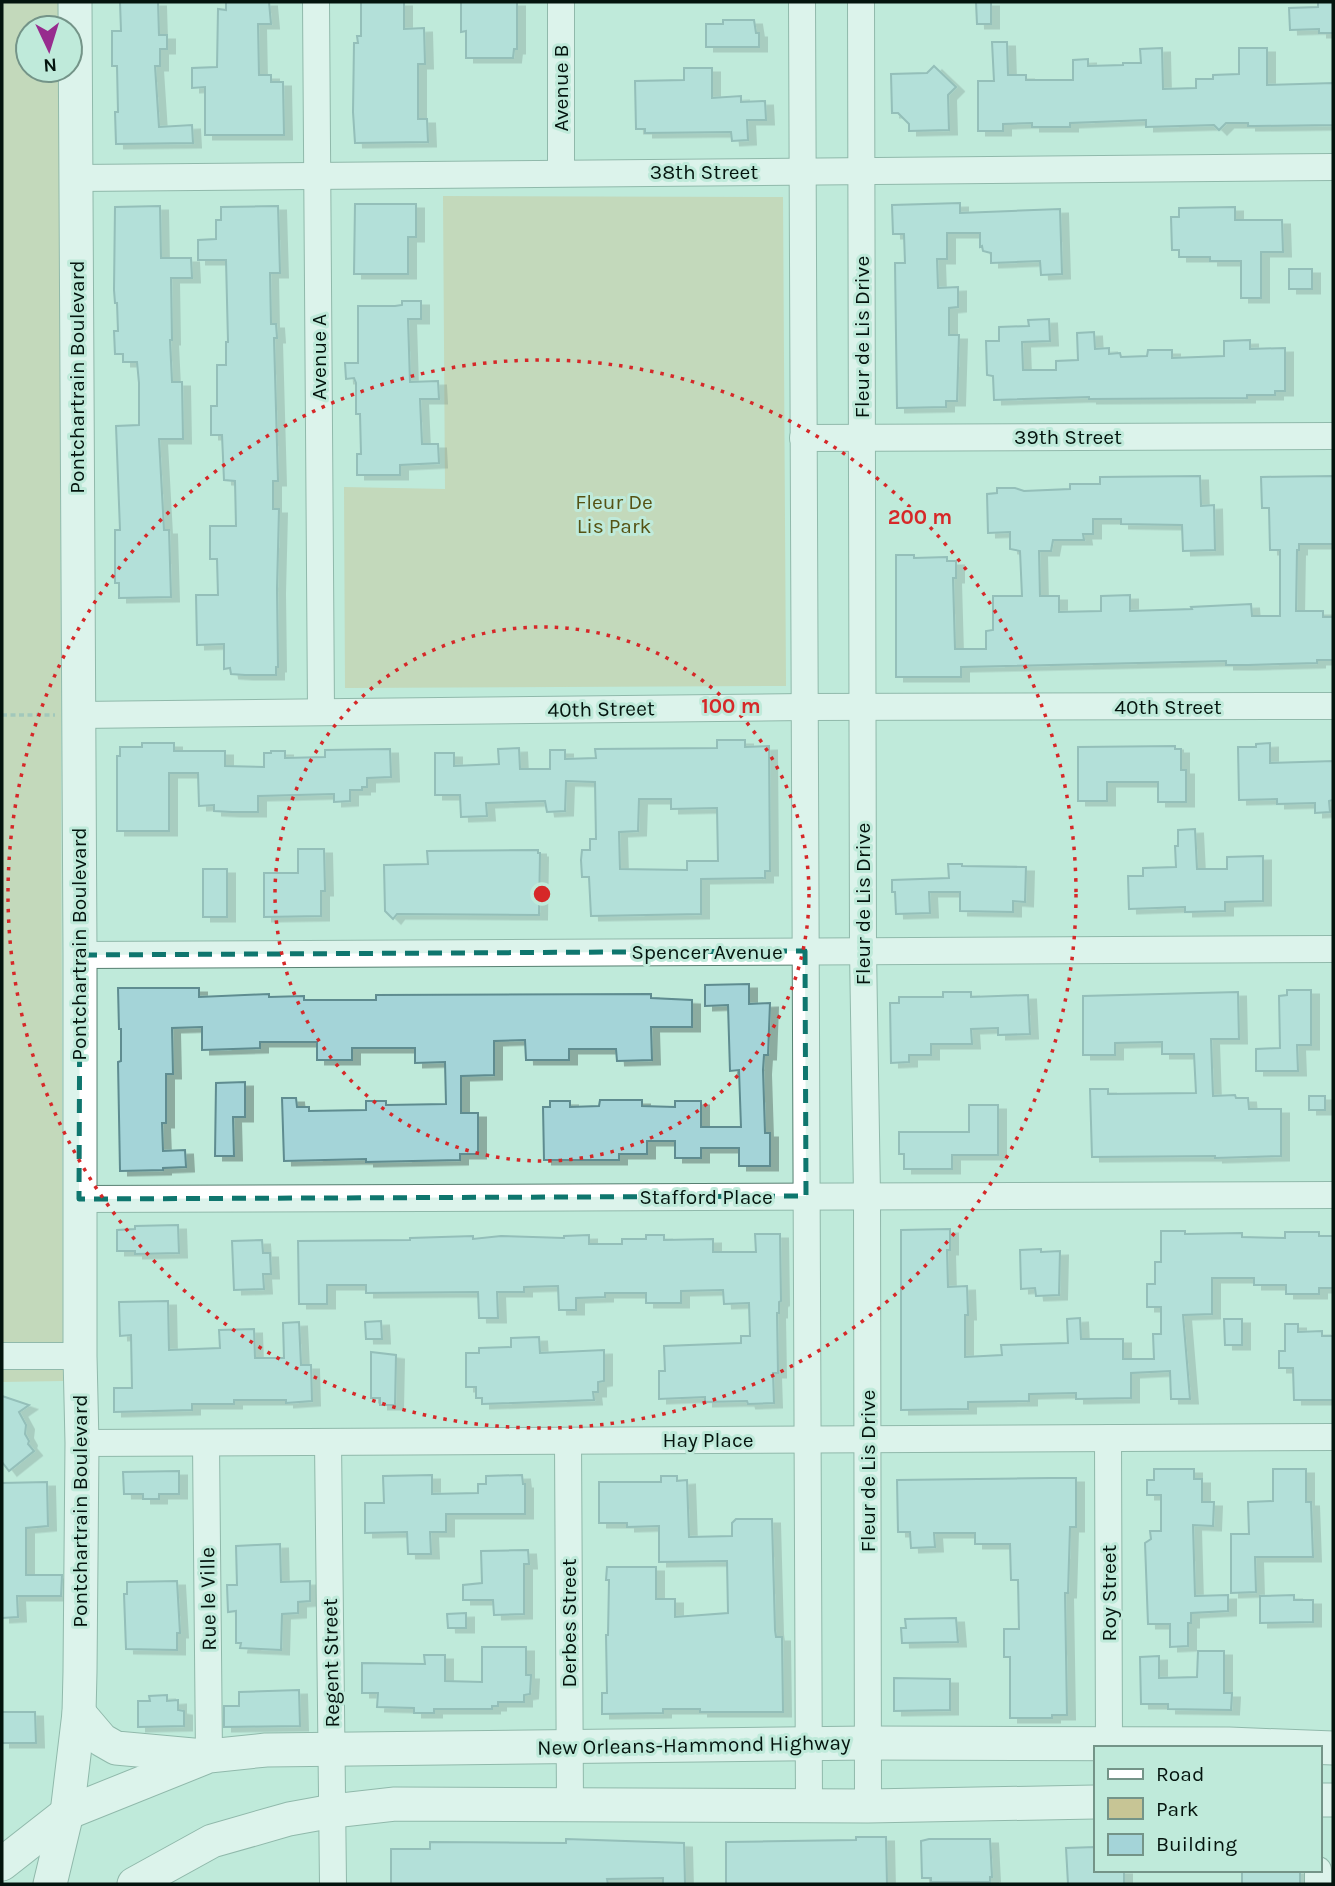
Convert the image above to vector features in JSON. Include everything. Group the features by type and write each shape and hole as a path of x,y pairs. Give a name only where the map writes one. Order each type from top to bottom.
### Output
{"main road":[{"name":"Pontchartrain Boulevard","path":"50,1884 67,1813 79,1713 82,1443 75,2"},
{"path":"79,1713 102,1740 116,1748 209,1756"},
{"name":"New Orleans-Hammond Highway","path":"2,1864 67,1813 209,1756 266,1750 868,1743 1281,1746"},
{"path":"153,1880 212,1841 289,1819 395,1804 868,1806 1094,1802"}],"street":[{"name":"Avenue A","path":"316,2 321,711"},
{"name":"Avenue B","path":"561,2 561,173"},
{"path":"802,2 809,1805"},
{"name":"Fleur de Lis Drive","path":"861,2 868,1806"},
{"name":"38th Street","path":"76,178 1333,167"},
{"name":"39th Street","path":"803,438 1333,436"},
{"name":"40th Street","path":"78,715 804,707 1333,706"},
{"name":"Spencer Avenue","path":"80,955 1333,949"},
{"name":"Stafford Place","path":"79,1199 1333,1195"},
{"path":"2,1356 80,1356"},
{"name":"Hay Place","path":"82,1443 1333,1437"},
{"name":"Roy Street","path":"1108,1438 1109,1746"},
{"name":"Derbes Street","path":"568,1441 570,1805"},
{"name":"Regent Street","path":"328,1442 333,1884"},
{"name":"Rue le Ville","path":"206,1443 209,1756"}],"path":[{"path":"2,715 78,715"}],"highlighted area":[{"path":"805,951 806,1196 79,1199 80,955"}],"green space":[{"path":"2,2 59,2 59,14 14,14 14,84 59,84 63,1381 2,1382"},
{"name":"Fleur De Lis Park","path":"443,196 783,197 786,686 345,688 344,487 445,489"}],"building":[{"path":"120,2 158,2 159,35 167,35 167,49 160,49 160,66 155,66 159,127 192,125 193,143 116,144 117,66 112,66 112,31 121,31"},
{"path":"226,2 269,2 271,24 258,24 259,75 271,75 271,82 283,82 284,135 205,135 205,87 192,88 192,68 217,67 218,9 226,10"},
{"path":"361,2 404,2 404,29 424,28 425,64 418,64 418,119 427,119 428,142 355,143 354,43 358,43 357,36 361,36"},
{"path":"461,2 517,2 517,49 514,49 513,58 466,58 466,31 461,32"},
{"path":"976,2 991,2 991,24 977,24"},
{"path":"1318,2 1333,2 1333,33 1319,33 1319,29 1290,30 1289,8 1318,7"},
{"path":"723,20 754,20 756,33 759,33 759,47 706,47 706,24 723,24"},
{"path":"992,42 1007,42 1008,75 1026,75 1026,80 1073,80 1073,60 1088,59 1088,66 1141,63 1140,49 1162,48 1163,89 1196,88 1196,79 1239,74 1239,48 1267,48 1267,85 1333,83 1333,125 1248,126 1248,123 1226,123 1219,130 1214,125 1146,127 1146,120 1070,123 1070,127 1032,127 1032,123 1003,124 1003,131 978,131 978,81 994,81"},
{"path":"934,66 956,87 948,95 949,130 909,131 909,124 898,113 892,113 891,74 927,73"},
{"path":"684,68 712,68 712,98 741,96 741,102 765,101 766,120 747,120 748,140 732,141 731,132 645,133 645,129 636,129 635,81 684,80"},
{"path":"960,203 960,213 1060,209 1062,274 1041,275 1040,261 991,263 991,253 980,247 980,233 947,233 947,259 937,259 938,288 958,287 958,307 949,308 949,335 959,335 957,401 946,401 946,407 897,408 895,263 905,263 904,234 893,234 892,205"},
{"path":"355,204 416,204 416,237 408,237 408,274 354,274"},
{"path":"160,206 161,258 191,258 192,278 171,278 172,382 182,382 183,439 159,439 164,530 169,530 171,597 119,598 119,583 115,583 115,530 120,530 116,426 139,425 139,383 137,362 123,362 123,354 115,354 114,331 118,331 114,290 115,207"},
{"path":"278,206 280,273 270,273 271,324 276,324 277,338 274,338 278,481 273,481 273,509 279,509 278,667 276,675 231,674 230,668 224,669 224,644 197,645 196,595 218,595 217,559 210,559 210,526 236,526 235,481 224,480 222,435 211,435 211,406 217,406 217,365 226,365 228,342 226,260 198,260 198,240 216,239 216,220 221,220 221,207"},
{"path":"1235,207 1235,220 1282,220 1283,252 1261,252 1261,298 1241,298 1241,261 1179,257 1179,250 1172,250 1171,217 1179,217 1179,208"},
{"path":"1289,269 1312,269 1312,289 1289,289"},
{"path":"402,301 421,301 421,319 408,319 410,382 438,381 439,399 420,399 422,444 438,444 439,463 400,465 400,475 357,475 357,454 361,454 360,414 356,414 356,383 354,378 346,379 345,363 358,363 358,306 395,306 402,305"},
{"path":"1049,319 1050,341 1022,342 1023,370 1056,370 1056,361 1078,360 1077,333 1094,332 1095,349 1109,348 1109,354 1120,353 1121,357 1147,356 1148,350 1172,350 1172,358 1224,356 1224,341 1250,340 1250,349 1285,348 1285,391 1275,391 1275,395 1247,395 1247,398 1089,397 994,400 993,376 987,375 986,341 999,341 999,327 1029,326 1028,320"},
{"path":"1200,476 1201,506 1214,505 1215,550 1183,551 1182,525 1121,524 1121,519 1093,519 1093,534 1083,534 1084,540 1053,540 1051,551 1039,551 1040,596 1059,596 1059,612 1101,611 1101,596 1130,595 1130,611 1251,604 1252,616 1280,616 1280,550 1270,550 1269,508 1262,508 1261,477 1333,476 1333,544 1299,544 1296,611 1323,611 1323,617 1333,617 1333,660 1248,665 1226,665 1226,661 961,667 961,677 896,677 896,555 914,555 914,558 947,557 947,561 956,561 956,578 953,578 955,649 986,649 986,631 993,630 993,596 1022,596 1020,551 1010,549 1010,532 988,533 987,494 997,493 997,488 1024,491 1070,489 1070,484 1100,484 1100,477"},
{"path":"717,740 745,740 745,747 769,746 770,871 765,871 765,878 701,879 701,914 591,916 589,877 582,877 581,860 582,850 590,850 590,839 596,839 595,782 566,781 565,811 547,812 545,801 486,803 487,816 461,817 460,795 435,795 435,753 454,753 454,766 499,764 498,749 519,748 520,769 550,769 550,750 565,750 565,759 596,758 595,749 717,748","holes":["639,799 671,799 671,809 717,808 718,861 687,861 687,870 620,869 619,832 638,831"]},
{"path":"142,743 174,743 174,751 225,751 225,766 264,767 264,753 271,751 285,751 285,758 325,757 325,750 390,749 391,777 367,778 367,787 350,790 350,801 334,802 334,794 258,796 258,812 232,812 214,811 214,805 199,806 198,773 169,773 169,831 117,831 117,756 120,756 120,747 142,747"},
{"path":"1270,743 1270,763 1333,761 1333,800 1329,801 1330,812 1315,813 1315,803 1277,804 1277,799 1239,800 1238,747 1256,747 1256,744"},
{"path":"1175,746 1175,749 1181,749 1181,770 1186,770 1186,802 1158,802 1158,782 1107,782 1107,801 1078,801 1078,747"},
{"path":"1195,829 1197,869 1227,869 1227,857 1263,856 1263,901 1225,902 1225,911 1185,912 1185,907 1129,909 1128,876 1143,876 1143,868 1176,867 1175,846 1178,846 1178,830"},
{"path":"298,849 324,849 325,891 321,891 321,916 264,917 264,873 298,873"},
{"path":"538,850 539,915 397,914 393,919 385,911 384,865 428,864 427,851"},
{"path":"948,864 1026,867 1025,902 1013,901 1013,912 960,911 960,892 929,892 930,913 896,914 892,880 949,878"},
{"path":"203,869 227,869 227,917 203,917"},
{"path":"749,984 749,1004 770,1003 768,1055 764,1055 763,1070 765,1133 770,1133 770,1166 739,1166 739,1148 701,1148 701,1158 675,1158 675,1141 647,1141 647,1154 619,1154 619,1160 544,1160 543,1107 550,1107 550,1101 570,1101 570,1107 599,1106 600,1100 642,1100 642,1106 675,1107 675,1101 701,1101 701,1127 741,1127 739,1070 730,1071 728,1005 705,1006 705,985"},
{"path":"118,988 199,988 199,997 269,994 269,997 304,996 304,1000 376,1000 376,995 651,994 651,998 692,1000 692,1027 651,1027 652,1060 617,1061 616,1049 569,1049 569,1060 526,1060 525,1040 494,1041 494,1075 461,1076 461,1113 478,1113 478,1154 460,1154 460,1160 366,1162 366,1159 284,1161 282,1098 296,1098 297,1107 309,1107 309,1111 366,1110 366,1101 386,1101 386,1105 446,1104 445,1062 415,1063 415,1048 352,1048 352,1060 317,1060 317,1042 260,1042 260,1048 202,1050 202,1027 172,1028 173,1074 166,1074 163,1151 185,1150 186,1167 120,1171 118,1062 121,1061 121,1029"},
{"path":"1287,990 1311,990 1311,1045 1297,1045 1298,1071 1256,1071 1256,1049 1280,1048 1279,996 1287,995"},
{"path":"943,992 971,992 971,997 1028,995 1030,1034 998,1035 998,1028 971,1029 972,1044 931,1044 931,1055 909,1055 909,1062 891,1063 890,1003 899,1003 899,997 943,997"},
{"path":"1238,992 1239,1039 1211,1039 1213,1096 1235,1095 1236,1098 1248,1098 1249,1109 1281,1109 1281,1156 1092,1157 1090,1089 1108,1089 1108,1094 1196,1093 1194,1054 1162,1054 1162,1042 1115,1043 1115,1055 1083,1055 1083,996"},
{"path":"245,1082 245,1117 233,1117 234,1156 215,1156 216,1083"},
{"path":"1309,1096 1325,1096 1325,1110 1309,1110"},
{"path":"969,1105 998,1105 998,1155 952,1155 952,1169 904,1169 904,1154 899,1154 899,1132 969,1132"},
{"path":"178,1225 179,1253 135,1254 135,1251 117,1251 117,1230 135,1229 135,1226"},
{"path":"950,1229 950,1250 947,1250 948,1287 967,1286 965,1357 1002,1355 1001,1345 1068,1343 1067,1319 1080,1318 1081,1339 1123,1339 1123,1359 1154,1359 1153,1334 1161,1334 1161,1307 1147,1307 1147,1284 1155,1284 1155,1262 1161,1262 1161,1231 1185,1231 1185,1234 1242,1233 1242,1237 1285,1238 1285,1232 1319,1232 1319,1236 1333,1236 1333,1288 1319,1288 1319,1294 1286,1294 1286,1285 1254,1285 1254,1278 1212,1278 1212,1314 1183,1315 1190,1399 1171,1399 1170,1371 1131,1373 1131,1398 1076,1399 1076,1393 1029,1394 1029,1401 968,1402 968,1409 901,1410 901,1230"},
{"path":"755,1234 780,1234 781,1301 777,1313 778,1373 773,1373 774,1403 705,1402 705,1397 659,1399 659,1371 665,1371 664,1346 741,1343 741,1336 750,1336 749,1303 724,1304 723,1290 681,1291 681,1303 646,1303 646,1293 605,1293 605,1297 576,1298 576,1310 559,1310 558,1286 524,1287 524,1292 497,1292 498,1318 479,1318 478,1292 366,1293 366,1285 327,1285 327,1304 299,1304 298,1241 410,1240 473,1236 473,1239 501,1236 564,1238 589,1235 589,1244 622,1244 622,1239 646,1239 646,1235 664,1235 664,1240 713,1239 713,1252 756,1252"},
{"path":"262,1240 263,1253 270,1253 271,1274 263,1274 264,1289 234,1290 232,1241"},
{"path":"1041,1249 1041,1252 1060,1251 1059,1295 1036,1296 1035,1288 1021,1289 1020,1250"},
{"path":"168,1301 169,1350 220,1348 219,1330 254,1329 255,1358 284,1358 283,1323 299,1322 301,1365 311,1365 312,1401 286,1403 286,1400 234,1400 234,1404 192,1404 192,1410 114,1412 114,1388 132,1388 131,1335 120,1336 119,1302"},
{"path":"1224,1319 1242,1319 1242,1345 1225,1345"},
{"path":"381,1321 382,1339 366,1339 365,1322"},
{"path":"1285,1324 1298,1324 1298,1332 1322,1331 1322,1336 1333,1336 1333,1400 1294,1400 1293,1368 1279,1368 1279,1351 1285,1351"},
{"path":"539,1337 540,1353 604,1350 604,1381 598,1382 598,1392 593,1392 594,1400 482,1404 482,1398 476,1398 476,1387 466,1387 466,1353 479,1353 479,1348 511,1347 511,1338"},
{"path":"371,1352 396,1355 395,1405 380,1405 380,1398 371,1398"},
{"path":"2,1396 29,1405 19,1412 26,1425 28,1444 34,1451 9,1471 2,1462"},
{"path":"1154,1469 1194,1469 1194,1479 1202,1479 1202,1502 1214,1502 1213,1526 1193,1525 1195,1596 1228,1595 1228,1611 1191,1613 1188,1646 1170,1647 1170,1624 1148,1624 1145,1543 1151,1539 1150,1531 1161,1531 1161,1495 1147,1495 1147,1480 1154,1480"},
{"path":"1273,1469 1306,1469 1306,1502 1311,1502 1313,1557 1255,1557 1256,1592 1231,1593 1231,1534 1249,1534 1248,1502 1273,1501"},
{"path":"179,1471 179,1494 159,1494 159,1499 143,1499 143,1494 124,1494 123,1472"},
{"path":"432,1475 432,1494 478,1493 478,1484 486,1484 486,1476 522,1475 525,1484 525,1514 446,1514 446,1532 430,1532 431,1554 408,1554 407,1532 365,1533 365,1503 384,1503 383,1476"},
{"path":"661,1476 677,1476 677,1481 687,1480 689,1537 732,1536 732,1523 736,1519 772,1519 775,1630 776,1637 782,1637 783,1712 663,1709 663,1713 602,1714 602,1693 607,1693 607,1567 656,1567 656,1599 675,1599 675,1617 728,1613 727,1561 659,1562 659,1526 627,1527 627,1523 599,1523 599,1482 661,1482"},
{"path":"1076,1478 1076,1527 1070,1527 1068,1593 1065,1593 1067,1715 1052,1715 1052,1718 1010,1718 1010,1657 1004,1657 1004,1629 1019,1629 1018,1580 1011,1580 1010,1544 975,1544 975,1533 934,1533 935,1547 911,1548 910,1532 898,1532 897,1480"},
{"path":"47,1482 48,1526 26,1528 26,1575 62,1575 61,1596 17,1596 18,1617 2,1618 2,1483"},
{"path":"280,1544 281,1582 310,1581 310,1601 298,1602 298,1613 282,1614 281,1650 240,1648 241,1643 236,1643 236,1611 228,1612 227,1585 237,1585 236,1546"},
{"path":"528,1550 529,1564 524,1564 524,1614 494,1615 493,1600 463,1600 463,1585 482,1583 481,1551"},
{"path":"177,1581 180,1633 177,1633 177,1650 126,1649 124,1594 127,1594 127,1582"},
{"path":"1294,1595 1294,1600 1313,1600 1313,1622 1260,1623 1260,1596"},
{"path":"466,1613 466,1628 448,1628 447,1614"},
{"path":"956,1618 958,1642 902,1643 901,1628 906,1628 905,1619"},
{"path":"482,1647 526,1647 526,1675 531,1675 530,1694 524,1695 524,1702 498,1702 498,1706 492,1706 492,1709 434,1709 434,1713 414,1713 414,1708 377,1707 378,1693 362,1693 362,1663 425,1664 424,1655 445,1655 445,1681 482,1682"},
{"path":"1198,1651 1224,1651 1224,1693 1232,1693 1231,1710 1168,1709 1168,1704 1141,1704 1140,1657 1159,1656 1159,1678 1197,1677"},
{"path":"894,1678 950,1679 950,1710 894,1711"},
{"path":"299,1690 300,1726 224,1727 224,1706 239,1706 239,1692"},
{"path":"167,1695 167,1701 178,1700 178,1710 184,1711 184,1726 138,1727 138,1701 150,1701 149,1696"},
{"path":"2,1712 35,1712 36,1743 2,1743"},
{"path":"856,1837 886,1837 887,1884 726,1884 726,1842 856,1840"},
{"path":"566,1839 684,1843 685,1884 663,1884 663,1878 607,1879 608,1884 391,1884 391,1849 430,1849 430,1842 566,1843"},
{"path":"990,1839 990,1882 931,1882 931,1878 922,1878 921,1841"},
{"path":"1094,1847 1094,1872 1124,1872 1124,1884 1068,1884 1066,1848"},
{"path":"1242,1872 1300,1872 1300,1884 1242,1884"}]}
